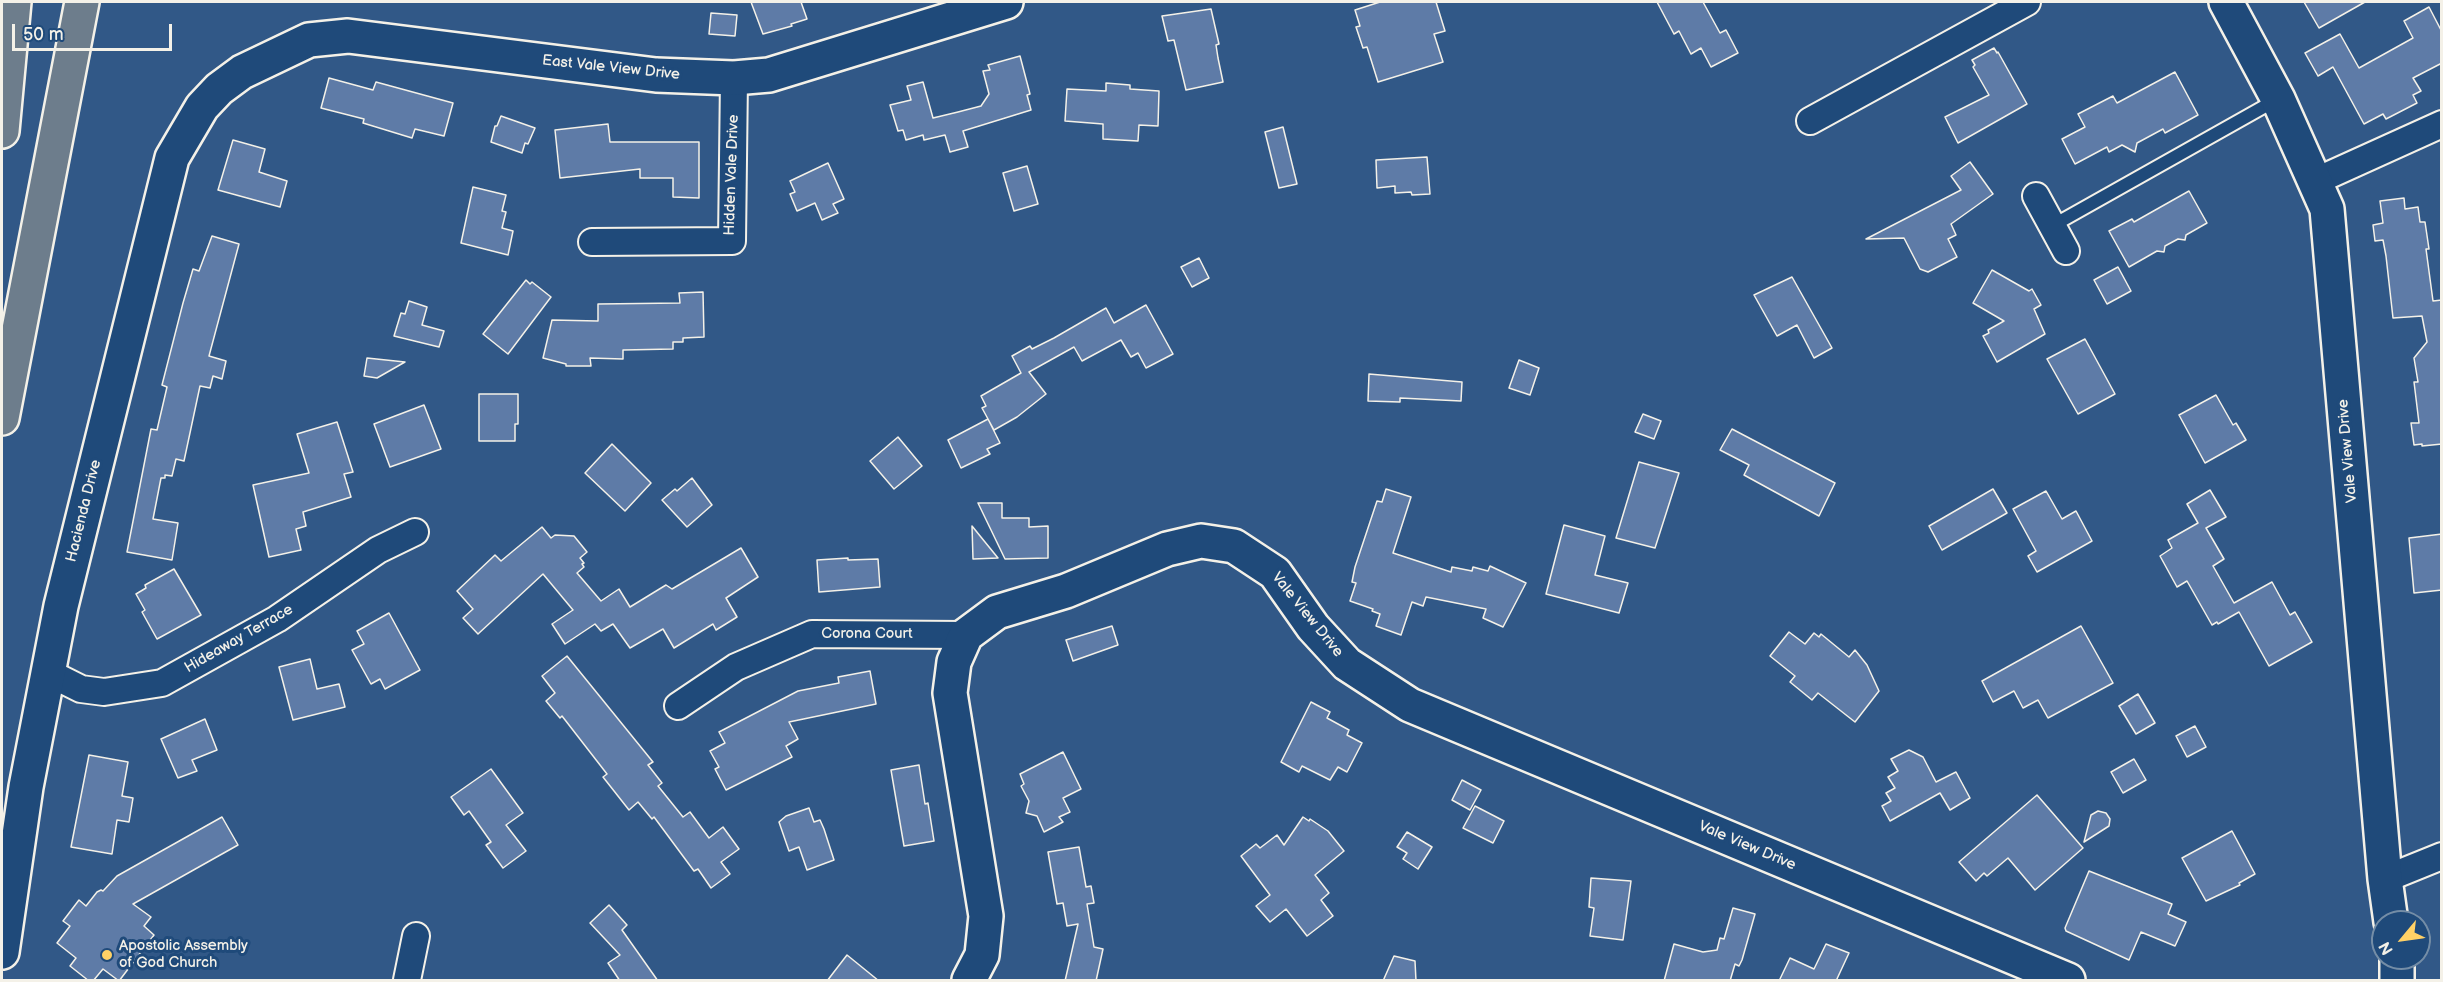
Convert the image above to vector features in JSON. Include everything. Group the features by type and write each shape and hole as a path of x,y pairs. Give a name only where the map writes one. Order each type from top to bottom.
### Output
{"highway":[{"path":"2,131 14,2"},
{"path":"2,418 82,2"}],"street":[{"name":"East Vale View Drive","path":"219,89 242,72 309,40 348,36 656,75 734,78 769,75 1006,2"},
{"path":"1810,121 2027,2"},
{"name":"Vale View Drive","path":"2226,2 2278,99 2327,208 2389,910"},
{"name":"Hidden Vale Drive","path":"591,242 732,241 734,78"},
{"name":"Hacienda Drive","path":"2,952 26,787 61,606 172,158 202,106 219,89"},
{"path":"2316,181 2442,124"},
{"path":"2036,196 2066,251"},
{"name":"Hideaway Terrace","path":"49,673 81,689 104,692 162,683 277,619 378,550 415,532"},
{"name":"Vale View Drive","path":"966,635 997,612 1066,591 1167,549 1200,541 1234,546 1275,573 1313,627 1347,664 1410,705 2068,981"},
{"name":"Corona Court","path":"678,705 735,667 812,634 966,635"},
{"path":"966,635 954,663 950,693 986,916 982,955 969,981"},
{"path":"2385,879 2442,856"},
{"path":"407,981 417,936"}],"lane":[{"path":"2052,226 2278,99"}],"building":[{"path":"751,2 801,2 807,19 763,34"},
{"path":"1380,2 1436,2 1445,31 1434,34 1443,62 1378,82 1367,47 1363,48 1356,27 1360,26 1355,10"},
{"path":"1657,2 1703,2 1720,33 1726,30 1738,53 1711,67 1701,48 1691,54 1679,31 1674,34"},
{"path":"2304,2 2365,2 2319,28"},
{"path":"2429,7 2442,32 2442,63 2413,78 2421,91 2413,95 2417,103 2386,119 2383,114 2364,124 2333,67 2318,76 2305,53 2340,34 2359,68 2413,38 2404,21"},
{"path":"1211,9 1219,44 1216,45 1223,82 1186,90 1174,40 1168,41 1162,16"},
{"path":"711,13 737,15 735,36 709,34"},
{"path":"1994,48 2027,104 1958,143 1945,117 1989,95 1973,67 1975,65 1972,60"},
{"path":"1020,56 1030,94 1027,95 1031,110 963,131 968,147 950,152 945,135 924,140 923,135 906,140 903,130 898,131 890,105 911,100 907,86 923,82 933,118 981,106 989,94 983,71 990,70 988,65"},
{"path":"2175,72 2198,115 2165,133 2163,129 2137,143 2135,152 2122,145 2109,152 2107,147 2075,164 2062,139 2085,127 2078,114 2113,96 2117,103"},
{"path":"329,78 373,90 376,82 453,103 444,136 415,129 412,138 363,123 364,119 321,108"},
{"path":"1106,83 1130,85 1130,89 1159,91 1158,126 1139,125 1138,141 1103,139 1103,124 1065,121 1067,89 1106,91"},
{"path":"501,116 535,128 528,144 525,143 522,153 491,142 495,126"},
{"path":"608,124 610,142 699,142 699,198 673,197 673,178 640,178 640,169 560,178 555,130"},
{"path":"1283,127 1297,184 1279,188 1265,132"},
{"path":"233,140 265,149 259,172 287,181 280,207 218,190"},
{"path":"1427,157 1430,194 1395,193 1395,186 1377,188 1376,160"},
{"path":"1970,162 1993,194 1951,224 1956,235 1948,239 1957,257 1928,272 1920,269 1904,238 1866,239 1961,190 1951,176"},
{"path":"828,163 844,199 833,204 838,213 822,220 815,203 797,211 790,194 795,192 790,181"},
{"path":"1027,166 1038,204 1014,211 1003,173"},
{"path":"473,187 506,195 502,211 506,212 502,228 513,231 508,255 461,243"},
{"path":"2189,191 2207,223 2186,235 2185,240 2178,239 2165,246 2164,252 2157,251 2129,267 2109,231 2132,219 2134,222"},
{"path":"2404,198 2405,209 2418,207 2420,222 2425,222 2433,301 2442,300 2442,444 2414,445 2411,423 2419,423 2414,382 2418,382 2414,358 2427,342 2422,316 2393,318 2383,240 2375,241 2373,225 2383,223 2380,201"},
{"path":"212,236 239,244 209,356 226,361 222,379 213,376 210,388 200,386 184,461 176,459 172,476 165,475 165,478 161,478 153,519 178,523 172,560 127,552 151,429 157,430 167,387 162,385 183,303 193,269 199,271"},
{"path":"1199,258 1209,278 1192,287 1181,267"},
{"path":"2118,267 2131,291 2107,304 2094,280"},
{"path":"1992,270 2029,291 2032,289 2041,305 2034,309 2045,334 1997,362 1983,336 1989,333 1988,330 2004,321 1973,303"},
{"path":"1792,277 1832,348 1814,358 1797,325 1777,336 1754,295"},
{"path":"526,280 551,297 508,354 483,334"},
{"path":"703,292 704,337 683,338 683,342 673,342 673,349 623,350 623,359 590,358 591,366 566,366 566,364 543,358 552,320 598,321 598,304 680,303 679,293"},
{"path":"409,301 427,307 422,325 444,331 439,347 394,336 401,313 405,314"},
{"path":"1146,305 1173,354 1146,368 1138,353 1131,357 1121,340 1082,361 1074,347 1029,372 1046,394 1017,417 994,430 982,408 986,406 981,396 1021,373 1012,356 1030,346 1032,349 1054,338 1106,308 1114,323"},
{"path":"2085,339 2115,394 2078,414 2047,359"},
{"path":"367,358 405,362 377,378 364,376"},
{"path":"1519,360 1539,368 1530,395 1509,388"},
{"path":"1369,374 1462,382 1461,401 1400,398 1400,402 1368,401"},
{"path":"479,394 518,394 518,424 515,424 515,441 479,441"},
{"path":"2216,395 2233,425 2236,423 2246,440 2205,463 2179,415"},
{"path":"424,405 441,449 390,467 374,424"},
{"path":"1643,414 1661,421 1654,439 1635,432"},
{"path":"988,419 1000,443 987,449 990,454 961,468 948,440"},
{"path":"337,422 353,472 344,474 351,497 303,512 306,526 296,529 301,550 269,557 253,485 309,473 297,434"},
{"path":"1732,429 1835,483 1819,516 1744,475 1749,465 1720,450"},
{"path":"898,437 922,466 894,489 870,461"},
{"path":"612,444 651,483 625,511 585,473"},
{"path":"1639,462 1679,473 1655,548 1616,538"},
{"path":"692,478 712,505 687,527 662,500"},
{"path":"1386,489 1411,497 1393,553 1451,572 1452,567 1472,571 1473,567 1488,571 1490,566 1526,583 1503,627 1483,618 1486,609 1426,597 1423,606 1412,602 1401,635 1376,626 1380,614 1372,611 1373,609 1350,601 1356,583 1352,582 1355,567 1377,501 1382,502"},
{"path":"1993,489 2007,513 1942,550 1929,526"},
{"path":"2210,490 2226,517 2206,528 2224,559 2213,566 2234,603 2272,582 2290,615 2295,612 2312,642 2269,666 2239,612 2212,625 2187,581 2177,587 2160,556 2172,548 2168,540 2198,523 2187,504"},
{"path":"2046,491 2062,519 2076,511 2092,541 2037,572 2028,556 2036,551 2013,509"},
{"path":"978,503 1002,503 1002,518 1029,518 1029,527 1048,526 1048,558 1005,559"},
{"path":"1564,525 1605,536 1595,575 1628,583 1619,613 1546,594"},
{"path":"972,526 998,558 973,559"},
{"path":"542,527 551,538 555,535 574,536 587,552 580,558 584,567 577,573 601,601 619,589 630,607 666,585 672,589 741,548 758,577 726,598 737,617 716,630 713,624 674,648 663,629 630,648 613,624 601,631 595,624 565,644 552,624 573,610 543,574 478,634 463,618 473,609 457,591 495,555 501,561"},
{"path":"2442,534 2442,590 2414,593 2409,538"},
{"path":"848,558 848,560 878,559 880,587 819,592 817,560"},
{"path":"174,569 201,615 157,639 142,612 145,610 136,594 146,588 145,585"},
{"path":"389,613 420,670 385,689 380,679 371,684 352,650 364,644 357,631"},
{"path":"1112,626 1118,645 1073,661 1066,640"},
{"path":"2081,626 2113,683 2048,718 2038,700 2023,708 2014,691 1993,702 1982,681"},
{"path":"1789,632 1805,644 1814,633 1819,637 1821,634 1849,657 1855,650 1867,665 1879,691 1855,722 1818,693 1812,700 1790,682 1795,676 1770,656"},
{"path":"567,656 653,762 648,765 662,783 658,786 683,817 690,812 709,838 723,827 739,849 721,862 730,874 711,888 698,869 694,871 654,817 652,819 638,802 629,810 603,777 607,774 562,716 560,718 546,701 555,693 542,676"},
{"path":"310,659 317,689 339,684 345,707 293,720 279,667"},
{"path":"870,671 876,704 789,722 798,739 786,746 792,757 726,790 715,769 719,767 710,751 725,743 719,732 798,691 839,683 838,677"},
{"path":"2138,694 2155,723 2136,734 2119,706"},
{"path":"1311,702 1330,712 1327,718 1349,730 1347,735 1362,743 1347,772 1338,767 1330,780 1302,766 1299,772 1281,762"},
{"path":"205,719 217,750 192,760 197,771 178,778 161,739"},
{"path":"2195,726 2206,747 2187,757 2176,736"},
{"path":"1909,750 1923,757 1936,782 1956,772 1970,798 1950,810 1940,793 1890,821 1882,806 1891,801 1886,793 1895,788 1888,777 1898,771 1891,759"},
{"path":"1063,752 1081,789 1063,798 1070,812 1059,817 1063,822 1044,832 1037,816 1026,813 1029,801 1021,786 1024,784 1020,774"},
{"path":"89,755 128,762 122,796 133,798 129,822 117,820 112,854 71,847"},
{"path":"2134,759 2146,780 2123,793 2111,772"},
{"path":"919,765 934,841 904,846 891,770"},
{"path":"491,769 523,813 506,825 526,851 503,868 486,845 491,842 469,811 464,815 451,797"},
{"path":"1462,780 1481,790 1470,810 1452,800"},
{"path":"2037,795 2083,848 2035,890 2008,858 1987,876 1984,873 1976,881 1959,862"},
{"path":"1475,806 1504,821 1493,843 1463,828"},
{"path":"809,808 814,822 820,820 834,860 807,870 799,847 789,851 779,822 786,816"},
{"path":"2098,811 2106,813 2110,819 2109,826 2084,842 2091,815"},
{"path":"222,817 238,845 133,904 151,917 144,926 154,935 119,981 103,969 93,981 89,981 70,966 76,958 57,943 70,926 63,921 79,900 86,906 97,892 103,891 117,876"},
{"path":"1303,817 1328,831 1344,851 1315,875 1329,893 1321,900 1333,916 1307,936 1286,909 1270,922 1256,906 1270,895 1241,856 1256,844 1260,848 1277,835 1284,845"},
{"path":"2232,831 2255,874 2239,883 2240,885 2206,901 2182,858"},
{"path":"1407,832 1432,847 1418,869 1403,859 1407,853 1397,847"},
{"path":"1079,847 1086,887 1091,886 1094,903 1087,904 1094,947 1103,949 1096,981 1065,981 1078,924 1067,926 1063,903 1057,904 1048,852"},
{"path":"2089,871 2172,904 2168,914 2186,922 2175,946 2141,932 2129,960 2066,931 2065,928"},
{"path":"1591,878 1631,881 1623,940 1590,936 1594,908 1589,907"},
{"path":"609,905 627,925 622,930 658,981 620,981 608,963 620,955 590,923"},
{"path":"1733,908 1755,914 1742,960 1739,966 1735,964 1730,981 1664,981 1674,944 1703,952 1717,950 1720,938 1724,939"},
{"path":"1826,944 1849,953 1836,981 1779,981 1790,958 1814,969"},
{"path":"847,955 879,981 827,981"},
{"path":"1394,956 1415,961 1416,981 1383,981"}],"place":[{"name":"Apostolic Assembly of God Church","path":"107,955"}]}
